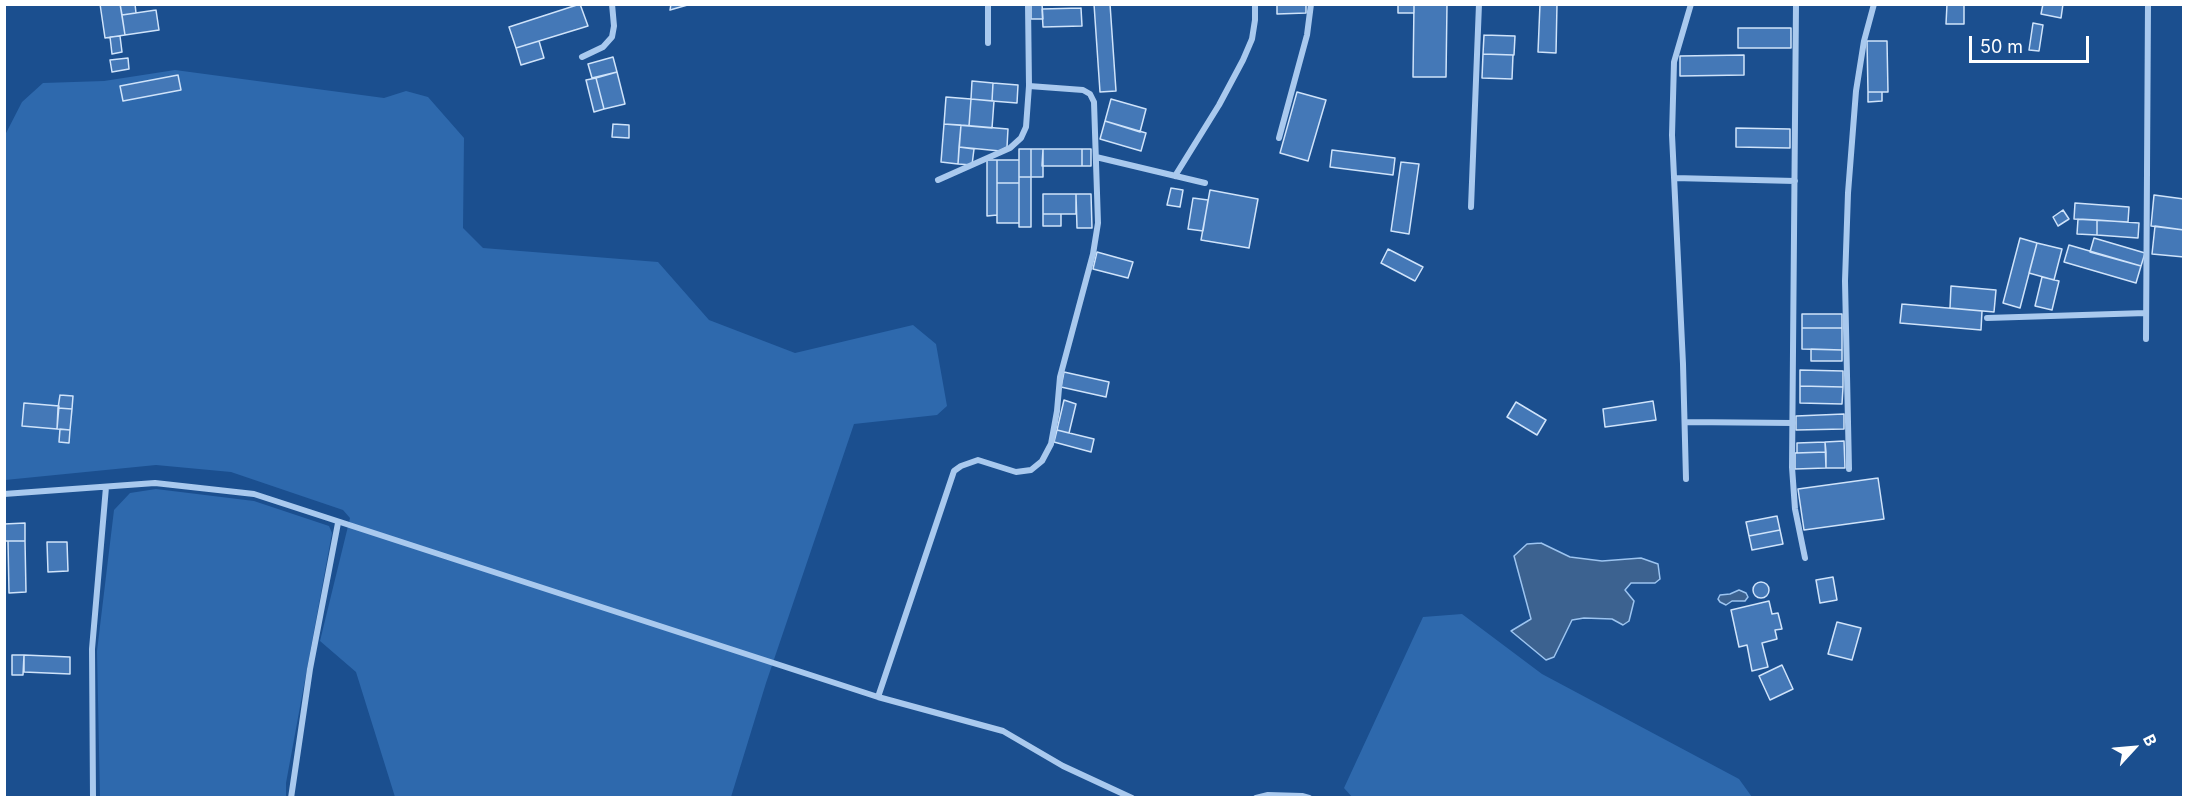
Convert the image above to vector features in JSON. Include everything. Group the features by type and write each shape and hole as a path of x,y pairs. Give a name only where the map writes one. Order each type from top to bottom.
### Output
{"street":[{"path":"582,57 603,47 612,36 614,26 612,4"},
{"path":"988,4 988,43"},
{"path":"938,180 1010,148 1021,138 1026,127 1029,87 1028,4"},
{"path":"1174,176 1219,105 1243,60 1251,39 1255,20 1255,4"},
{"path":"1279,138 1307,35 1311,4"},
{"path":"1471,207 1479,4"},
{"path":"1686,479 1672,135 1674,62 1691,4"},
{"path":"1796,4 1792,467 1794,498 1805,558"},
{"path":"1849,470 1845,281 1848,193 1856,91 1864,40 1874,4"},
{"path":"2146,339 2148,4"},
{"path":"878,697 954,471 978,460 1023,472 1036,466 1048,453 1057,411 1060,377 1093,254 1098,223 1094,102 1090,94 1083,90 1029,87"},
{"path":"1096,158 1205,183"},
{"path":"1674,178 1795,181"},
{"path":"1988,318 2146,314"},
{"path":"1685,422 1793,423"},
{"path":"4,494 155,483 254,494 878,697 1003,731 1063,766 1132,798"},
{"path":"93,798 92,649 106,486"},
{"path":"291,798 310,669 338,523"},
{"path":"1256,798 1280,795 1309,798"}],"shaded area":[{"path":"175,70 384,98 406,91 428,97 464,138 463,228 483,248 658,262 709,320 795,353 913,325 936,344 947,406 937,415 854,424 766,683 731,797 395,797 356,672 320,641 350,518 343,510 231,472 156,465 5,480 4,137 22,102 43,83 104,81"},
{"path":"156,489 254,501 329,526 332,533 286,783 286,797 100,798 97,651 114,510 130,493"},
{"path":"1541,543 1570,557 1602,561 1641,558 1658,564 1660,579 1655,583 1631,583 1625,590 1634,601 1629,621 1623,625 1612,619 1572,620 1554,657 1546,660 1511,631 1531,619 1514,556 1527,544"},
{"path":"1739,590 1746,593 1748,597 1745,601 1732,601 1726,605 1718,599 1720,595"},
{"path":"1462,614 1542,674 1739,779 1752,797 1352,797 1344,788 1423,617"}],"building":[{"path":"100,4 120,4 125,35 105,38"},
{"path":"120,4 135,4 136,13 122,15"},
{"path":"580,4 588,26 516,48 509,27"},
{"path":"671,4 691,4 670,10"},
{"path":"1031,4 1042,4 1043,19 1031,19"},
{"path":"1094,4 1110,4 1116,91 1100,92"},
{"path":"1277,4 1306,4 1306,13 1277,14"},
{"path":"1398,4 1414,4 1414,13 1398,13"},
{"path":"1414,4 1447,4 1446,77 1413,77"},
{"path":"1540,4 1557,4 1556,53 1538,52"},
{"path":"1947,4 1964,4 1964,24 1946,24"},
{"path":"2043,4 2063,4 2061,18 2041,14"},
{"path":"1081,8 1082,26 1043,27 1042,9"},
{"path":"156,10 159,30 125,35 122,15"},
{"path":"2033,23 2043,25 2039,51 2029,50"},
{"path":"1738,28 1791,28 1791,48 1738,48"},
{"path":"1484,35 1515,36 1514,55 1483,54"},
{"path":"120,36 122,52 112,54 110,37"},
{"path":"539,41 544,58 521,65 516,48"},
{"path":"1867,41 1887,41 1888,92 1868,92"},
{"path":"1483,54 1513,55 1512,79 1482,78"},
{"path":"1744,55 1744,75 1680,76 1680,56"},
{"path":"613,57 617,72 592,78 588,64"},
{"path":"128,58 129,69 112,72 110,60"},
{"path":"617,72 625,104 604,109 596,78"},
{"path":"178,75 181,90 123,101 120,86"},
{"path":"596,78 604,109 594,112 586,80"},
{"path":"972,81 993,83 992,101 971,99"},
{"path":"993,83 1018,85 1017,103 992,101"},
{"path":"1297,92 1326,100 1308,161 1280,153"},
{"path":"1868,92 1882,92 1882,101 1868,102"},
{"path":"946,97 971,99 969,126 944,124"},
{"path":"971,99 994,101 992,128 969,126"},
{"path":"1111,99 1146,109 1140,132 1105,121"},
{"path":"1105,121 1146,133 1141,151 1100,139"},
{"path":"613,124 629,125 629,138 612,137"},
{"path":"944,124 961,125 958,164 941,162"},
{"path":"961,125 1008,129 1007,147 1000,151 959,147"},
{"path":"1736,128 1790,129 1790,148 1736,147"},
{"path":"959,147 974,149 972,165 958,164"},
{"path":"1019,149 1031,149 1031,177 1019,177"},
{"path":"1031,149 1043,149 1043,177 1031,177"},
{"path":"1043,149 1082,149 1082,166 1042,166"},
{"path":"1082,149 1091,149 1091,166 1082,166"},
{"path":"1332,150 1395,158 1393,175 1330,167"},
{"path":"987,160 997,160 997,215 987,216"},
{"path":"997,160 1019,160 1019,183 997,183"},
{"path":"1401,162 1419,164 1409,234 1391,231"},
{"path":"1019,177 1031,177 1031,227 1019,227"},
{"path":"997,183 1019,183 1019,223 997,223"},
{"path":"1171,188 1183,190 1180,207 1167,205"},
{"path":"1210,190 1258,199 1249,248 1201,240"},
{"path":"1043,194 1076,194 1076,214 1043,214"},
{"path":"1076,194 1091,194 1092,228 1077,228"},
{"path":"2154,195 2184,199 2184,230 2151,226"},
{"path":"1193,198 1208,200 1203,231 1188,229"},
{"path":"2075,203 2129,207 2128,222 2074,219"},
{"path":"2063,210 2069,219 2058,226 2053,217"},
{"path":"1043,214 1061,214 1061,226 1043,226"},
{"path":"2078,219 2097,220 2097,235 2077,234"},
{"path":"2097,220 2139,223 2138,238 2097,235"},
{"path":"2155,226 2184,230 2184,257 2152,254"},
{"path":"2020,238 2037,243 2020,308 2003,303"},
{"path":"2094,238 2145,253 2141,266 2090,252"},
{"path":"2037,243 2062,249 2054,280 2029,273"},
{"path":"2069,245 2141,266 2136,283 2064,262"},
{"path":"1388,249 1423,267 1415,281 1381,263"},
{"path":"1097,252 1133,262 1128,278 1093,269"},
{"path":"2042,277 2059,281 2052,310 2035,306"},
{"path":"1951,286 1996,290 1994,312 1950,308"},
{"path":"1902,304 1982,311 1981,330 1900,323"},
{"path":"1802,314 1842,314 1842,328 1802,328"},
{"path":"1802,328 1842,328 1842,350 1802,349"},
{"path":"1811,349 1842,350 1842,361 1811,361"},
{"path":"1800,370 1843,371 1843,387 1800,386"},
{"path":"1064,372 1109,382 1106,397 1061,387"},
{"path":"1800,386 1843,387 1842,404 1800,403"},
{"path":"60,395 73,396 72,409 58,408"},
{"path":"1064,400 1076,404 1069,433 1057,430"},
{"path":"1653,401 1656,420 1605,427 1603,409"},
{"path":"1516,402 1546,420 1537,435 1507,417"},
{"path":"24,403 59,406 57,429 22,426"},
{"path":"58,408 72,409 70,430 57,429"},
{"path":"1844,414 1844,429 1796,430 1796,416"},
{"path":"60,429 70,430 69,443 59,442"},
{"path":"1057,430 1094,439 1091,452 1054,442"},
{"path":"1844,441 1845,468 1826,468 1825,442"},
{"path":"1825,442 1826,452 1797,453 1797,443"},
{"path":"1826,452 1826,468 1795,469 1795,453"},
{"path":"1878,478 1884,519 1804,530 1798,489"},
{"path":"1777,516 1780,530 1749,536 1746,522"},
{"path":"25,523 25,541 5,541 4,524"},
{"path":"1780,530 1783,544 1752,550 1749,536"},
{"path":"8,541 25,541 26,592 9,593"},
{"path":"47,542 67,542 68,571 48,572"},
{"path":"1833,577 1837,600 1820,603 1816,580"},
{"path":"1758,582 1764,582 1769,590 1767,596 1758,598 1753,593 1753,587"},
{"path":"1769,601 1772,614 1778,613 1782,629 1775,630 1777,639 1762,643 1768,667 1752,671 1747,645 1739,647 1731,610"},
{"path":"1837,622 1861,628 1852,660 1828,654"},
{"path":"12,655 24,655 23,675 12,675"},
{"path":"24,655 70,657 70,674 24,672"},
{"path":"1782,665 1793,689 1770,700 1759,676"}]}
